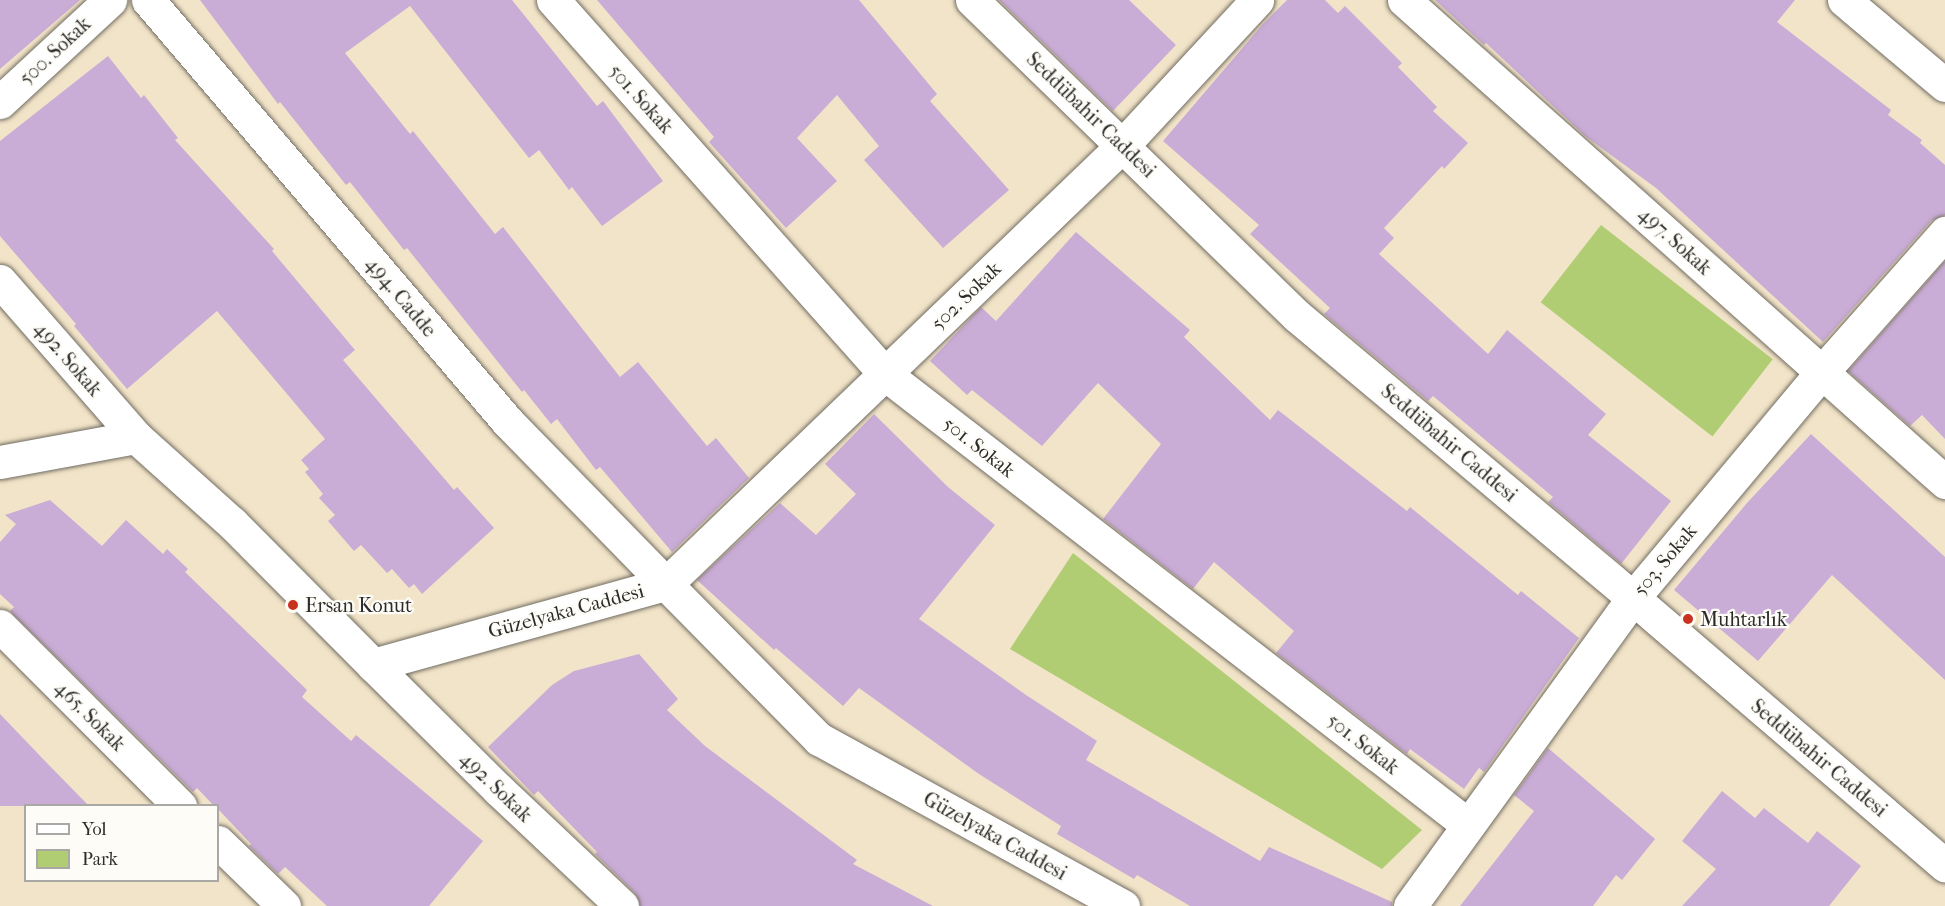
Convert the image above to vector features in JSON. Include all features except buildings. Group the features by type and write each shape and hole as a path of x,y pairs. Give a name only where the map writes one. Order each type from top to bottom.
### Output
{"street":[{"name":"500. Sokak","path":"0,102 111,0"},
{"name":"494. Cadde","path":"148,0 507,422 666,584"},
{"name":"501. Sokak","path":"553,0 885,374 1468,825"},
{"name":"Seddübahir Caddesi","path":"972,0 1297,316 1633,598 1945,865"},
{"name":"502. Sokak","path":"666,584 1122,146 1257,0"},
{"name":"497. Sokak","path":"1404,0 1945,482"},
{"path":"1844,0 1945,85"},
{"name":"503. Sokak","path":"1410,906 1633,598 1822,372 1945,232"},
{"name":"492. Sokak","path":"0,281 136,436"},
{"path":"0,462 136,436 232,523 373,665"},
{"name":"Güzelyaka Caddesi","path":"373,665 666,584 819,739 1090,898 1124,906"},
{"name":"465. Sokak","path":"0,626 178,804"},
{"name":"492. Sokak","path":"373,665 499,790 622,906"},
{"path":"219,843 284,906"}],"green space":[{"path":"1601,225 1773,359 1712,436 1541,302"},
{"path":"1073,553 1422,830 1382,869 1010,649"}],"place":[{"name":"Ersan Konut","path":"293,605"},
{"name":"Muhtarlık","path":"1688,619"}]}
